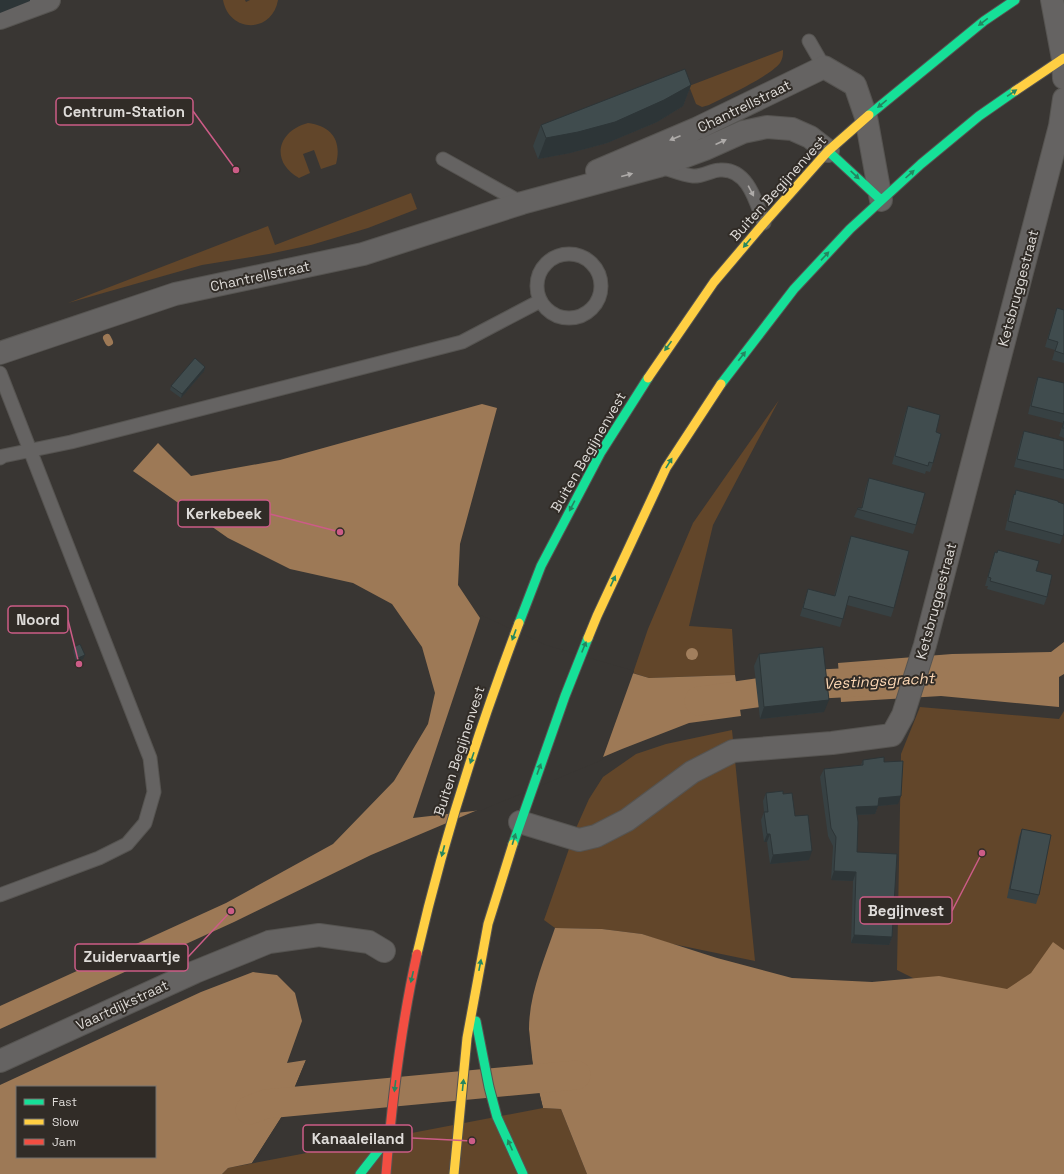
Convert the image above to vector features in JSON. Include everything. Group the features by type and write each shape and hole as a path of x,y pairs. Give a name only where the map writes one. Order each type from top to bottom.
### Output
{"main road":[{"name":"Buiten Begijnenvest","path":"386,1174 389,1137 408,994 427,910 453,814 499,677 540,566 601,452 656,363 714,282 828,151 866,117 984,21 1015,0"},
{"path":"454,1174 467,1038 488,924 523,814 565,696 597,616 666,468 725,377 794,289 850,229 921,164 979,116 1064,65"},
{"path":"828,151 881,200"},
{"path":"473,1003 489,1087 497,1117 523,1174"},
{"path":"360,1174 389,1137"}],"street":[{"path":"0,18 49,0"},
{"path":"1052,0 1064,65"},
{"path":"824,67 855,85 866,117 881,200"},
{"name":"Chantrellstraat","path":"522,202 698,128 824,67"},
{"name":"Ketsbruggestraat","path":"523,814 556,834 579,840 596,836 627,820 692,772 733,751 832,743 892,734 903,715 925,645 1060,126 1064,99"},
{"name":"Chantrellstraat","path":"0,353 175,294 362,254 522,202 659,166 705,149 743,132 767,127 792,129 810,137 828,151"},
{"name":"Vaartdijkstraat","path":"0,1061 195,972 269,942 319,935 369,942 384,951"}],"lane":[{"path":"809,41 824,67"},
{"path":"443,159 522,202"},
{"path":"659,166 695,177 720,170 732,171 744,178 754,197 764,223"},
{"path":"567,254 580,256 591,262 599,272 602,284 600,297 594,308 584,316 571,319 559,317 548,311 540,301 537,288 539,276 545,265 555,257 567,254"},
{"path":"0,458 3,456 72,442 462,342 540,301"},
{"path":"0,373 150,758 154,792 145,823 127,844 99,858 0,895"}],"shaded area":[{"path":"223,0 245,0 246,2 250,0 278,0 274,11 268,19 260,24 250,25 233,19 227,11"},
{"path":"783,50 783,56 780,63 767,74 709,105 702,107 696,104 689,86"},
{"path":"308,123 323,127 329,131 336,142 338,156 336,164 321,169 314,150 303,154 310,173 299,178 284,164 281,156 281,148 289,133"},
{"path":"411,193 417,209 368,228 311,245 269,254 202,265 68,303 268,226 275,245"},
{"path":"779,400 713,525 689,626 732,629 735,675 649,678 633,673 648,629 693,523"},
{"path":"920,707 1059,719 1064,711 1064,1054 897,970 901,754"},
{"path":"732,730 755,961 668,943 642,934 602,929 555,928 544,920 577,826 589,799 603,777 636,754 666,744"},
{"path":"543,1108 561,1109 587,1174 222,1174 228,1168"}],"water":[{"path":"482,404 497,408 460,544 458,585 480,618 545,647 649,678 735,675 741,716 689,723 622,749 371,855 234,922 0,1029 0,1006 226,903 333,844 394,781 428,724 435,693 422,647 392,604 353,583 290,569 228,538 133,471 158,443 191,476 280,460"},
{"path":"1064,642 1064,674 1059,677 1059,707 941,696 841,702 838,663 952,654 1051,652"},
{"path":"555,928 602,929 642,934 717,958 792,978 872,982 939,976 1007,989 1031,973 1053,942 1064,950 1064,1174 587,1174 561,1109 543,1108 530,1049 529,1029 534,991"},
{"path":"253,972 277,975 295,993 302,1021 287,1063 306,1060 284,1113 252,1163 228,1168 222,1174 0,1174 0,1085 201,992"}],"pier":[{"path":"481,615 546,645 634,671 602,760 482,810 413,818"},
{"path":"527,1030 529,1030 533,1066 543,1108 541,1108 531,1067"},
{"path":"306,1060 308,1061 286,1114 255,1163 252,1163 284,1113"}],"building":[{"path":"685,69 691,85 664,100 615,122 578,132 546,138 541,125"},
{"path":"1057,308 1064,310 1064,354 1055,351 1058,342 1048,339"},
{"path":"195,358 205,367 182,394 171,386"},
{"path":"1038,377 1064,383 1064,414 1031,406"},
{"path":"908,406 940,415 936,432 941,434 933,463 929,462 928,466 895,456"},
{"path":"1024,431 1064,441 1064,470 1017,459"},
{"path":"869,478 925,493 916,525 857,509 862,508"},
{"path":"1016,490 1064,504 1063,536 1008,521"},
{"path":"851,536 909,551 894,608 849,596 843,619 803,608 808,589 835,596"},
{"path":"998,550 1039,561 1036,571 1052,575 1047,597 990,581 991,578 988,577 995,552 997,553"},
{"path":"80,644 85,655 78,658 74,647"},
{"path":"823,647 829,700 764,707 759,654"},
{"path":"884,757 884,762 903,761 901,796 879,798 878,806 856,807 858,822 857,852 897,854 892,937 854,935 856,872 834,871 836,837 831,828 824,769 863,765 863,760"},
{"path":"783,791 783,794 792,793 795,816 808,815 812,851 773,855 770,834 767,834 764,812 768,812 766,793"},
{"path":"1022,829 1051,835 1039,895 1010,889"}],"waterway":[{"path":"107,338 109,342"},
{"name":"Vestingsgracht","path":"699,701 821,684 879,681"},
{"path":"250,1110 266,1104 576,1075"}],"traffic: fast":[{"path":"869,115 984,21 1015,0"},
{"path":"721,384 794,289 850,229 921,164 979,116 1015,91"},
{"path":"828,151 881,200"},
{"path":"519,623 541,566 601,452 648,378"},
{"path":"513,844 565,696 588,638"},
{"path":"476,1021 489,1087 497,1117 523,1174"},
{"path":"360,1174 389,1137"}],"traffic: slow":[{"path":"1015,91 1064,58"},
{"path":"648,378 714,282 828,151 869,115"},
{"path":"588,638 666,468 721,384"},
{"path":"417,954 438,870 462,787 489,704 519,623"},
{"path":"454,1174 467,1038 488,924 513,844"}],"traffic: jam":[{"path":"386,1174 398,1063 406,1008 417,954"}],"place":[{"name":"Centrum-Station","path":"236,170"},
{"name":"Kerkebeek","path":"340,532"},
{"name":"Noord","path":"79,664"},
{"name":"Begijnvest","path":"982,853"},
{"name":"Zuidervaartje","path":"231,911"},
{"name":"Kanaaleiland","path":"472,1141"}]}
